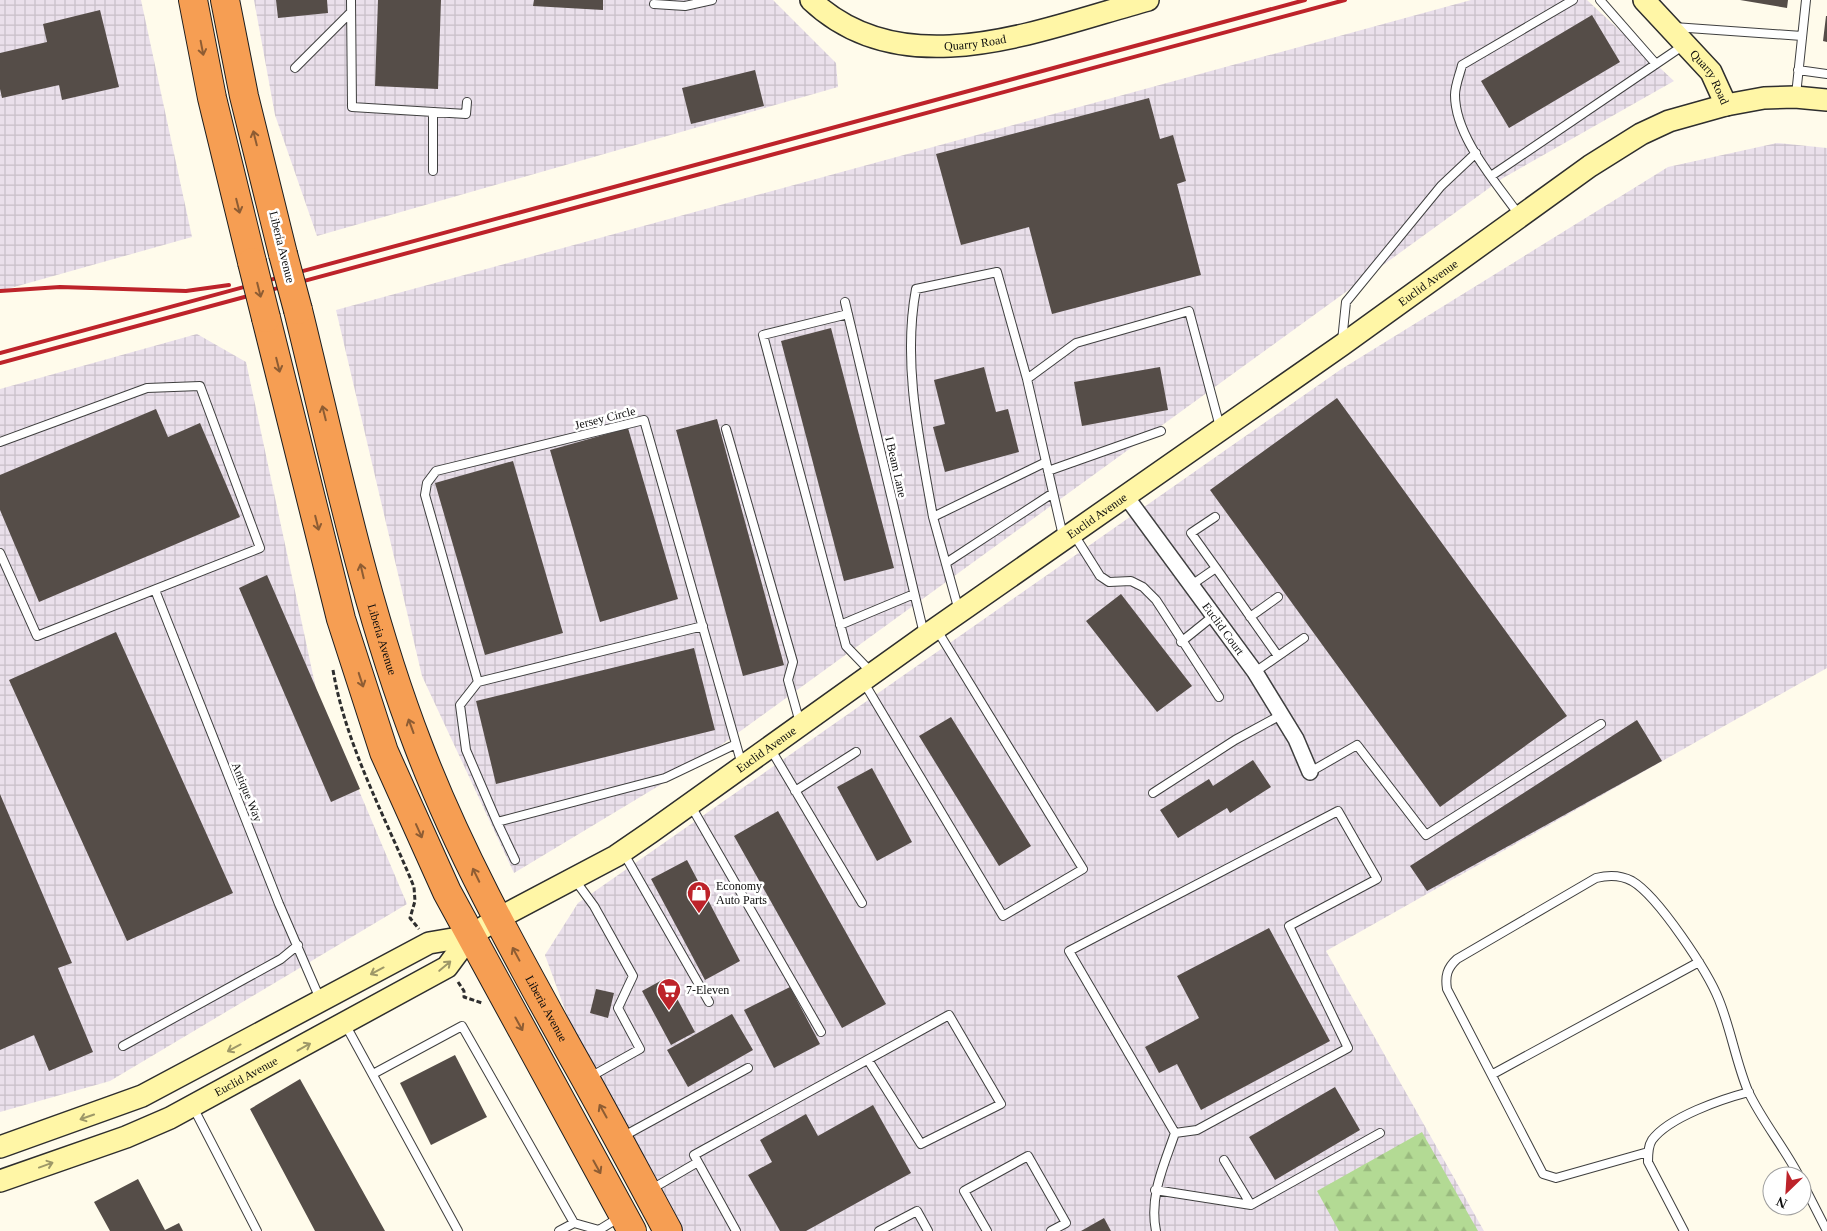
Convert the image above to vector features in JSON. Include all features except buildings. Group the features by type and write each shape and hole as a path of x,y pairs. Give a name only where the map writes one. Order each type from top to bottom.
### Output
{"highway":[{"path":"193,0 212,98 341,618 384,752 439,875 470,936 627,1223"},
{"name":"Liberia Avenue","path":"225,0 244,96 366,586 389,665 418,746 452,826 497,918 668,1231"}],"street":[{"name":"Quarry Road","path":"811,0 841,23 867,35 896,43 947,48 970,46 1031,32 1148,0"},
{"name":"Quarry Road","path":"1644,0 1711,72 1726,104 1764,98 1795,97 1827,100"},
{"name":"Euclid Avenue","path":"0,1181 126,1137 192,1107 447,967 470,936 497,918 622,852 930,632 1342,345 1520,216 1641,134 1669,121 1726,104"},
{"name":"Euclid Court","path":"1125,495 1212,617 1255,672 1296,739 1310,772"},
{"name":"Euclid Avenue","path":"0,1147 142,1096 429,943 470,936"}],"lane":[{"path":"351,0 352,107 466,114 466,102"},
{"path":"654,4 712,0"},
{"path":"1520,216 1491,176 1460,126 1455,94 1462,65 1573,0"},
{"path":"1600,0 1656,64"},
{"path":"1795,97 1806,0"},
{"path":"295,68 351,12"},
{"path":"1670,26 1802,36"},
{"path":"1491,176 1686,44"},
{"path":"1798,70 1827,74"},
{"path":"433,112 433,171"},
{"path":"1342,345 1346,302 1441,186 1476,153"},
{"path":"959,612 933,517 919,439 912,365 911,316 916,289 997,272 1027,379 1053,493 1068,535 1100,576 1109,582 1131,582 1143,586 1156,600 1181,642 1219,697"},
{"name":"I Beam Lane","path":"845,302 914,594 930,632 1083,868 1003,916 867,677"},
{"path":"1027,379 1076,343 1189,311 1220,429"},
{"path":"848,314 763,335 846,646 867,677"},
{"path":"0,442 147,388 200,386 260,548 37,636 0,553"},
{"name":"Jersey Circle","path":"478,682 425,495 427,483 436,472 644,420 743,767"},
{"path":"726,429 793,662 788,680 800,725"},
{"path":"1048,471 1161,431"},
{"path":"933,517 1046,462"},
{"path":"946,563 1053,493"},
{"path":"1215,517 1191,533 1278,656"},
{"path":"1190,586 1216,568"},
{"name":"Antique Way","path":"155,590 279,904 298,944 321,1001"},
{"path":"840,625 914,594"},
{"path":"1250,617 1278,597"},
{"path":"1181,642 1212,617"},
{"path":"515,860 466,750 460,704 478,682 702,626"},
{"path":"1255,672 1304,638"},
{"path":"1153,793 1235,740 1281,715"},
{"path":"1310,772 1357,745 1426,835 1601,724"},
{"path":"498,822 665,778 736,744"},
{"path":"770,747 862,903"},
{"path":"795,790 856,752"},
{"path":"690,804 821,1032"},
{"path":"1156,1231 1154,1220 1156,1190 1175,1133 1069,951 1338,811 1377,879 1289,926 1348,1048 1196,1130 1175,1133"},
{"path":"622,852 709,1002"},
{"path":"1648,1152 1556,1178 1543,1174 1493,1074 1447,989 1447,971 1457,958 1596,878 1619,876 1640,886 1668,918 1699,962 1721,1004 1749,1092 1763,1119 1793,1166"},
{"path":"574,878 594,906 633,976 618,1008 640,1049 586,1080"},
{"path":"124,1046 282,959 298,944"},
{"path":"1493,1074 1699,962"},
{"path":"736,1231 694,1155 948,1015 1001,1104 922,1144 868,1060"},
{"path":"345,1024 458,1231"},
{"path":"373,1074 462,1026 574,1223"},
{"path":"618,1139 748,1068"},
{"path":"1684,1231 1648,1162 1651,1141 1658,1133 1700,1107 1749,1092"},
{"path":"192,1107 257,1231"},
{"path":"1156,1190 1251,1205 1380,1133"},
{"path":"987,1231 964,1191 1028,1156 1066,1223 1051,1231"},
{"path":"1224,1160 1251,1205"},
{"path":"647,1192 698,1162"},
{"path":"1812,1202 1827,1231"},
{"path":"879,1231 917,1211 928,1231"},
{"path":"559,1231 574,1223 599,1230 627,1223"}],"path":[{"path":"464,991 464,997"}],"shaded area":[{"path":"0,0 141,0 192,237 0,291"},
{"path":"254,0 773,0 836,63 838,87 317,236 275,115"},
{"path":"1471,0 1587,0 1674,81 1503,178 695,764 514,873 422,676 336,310"},
{"path":"1777,143 1827,148 1827,668 1326,951 1484,1231 681,1231 579,1048 545,955 578,903 1340,370 1668,167"},
{"path":"197,334 246,362 316,689 407,904 110,1081 0,1112 0,389"}],"green space":[{"path":"1422,1132 1478,1231 1339,1231 1317,1191"}],"railway":[{"path":"0,353 1305,0"},
{"path":"0,363 1345,0"},
{"path":"0,291 60,287 186,291 229,285"}],"place":[{"name":"Economy Auto Parts","path":"699,914"},
{"name":"7-Eleven","path":"669,1011"}]}
